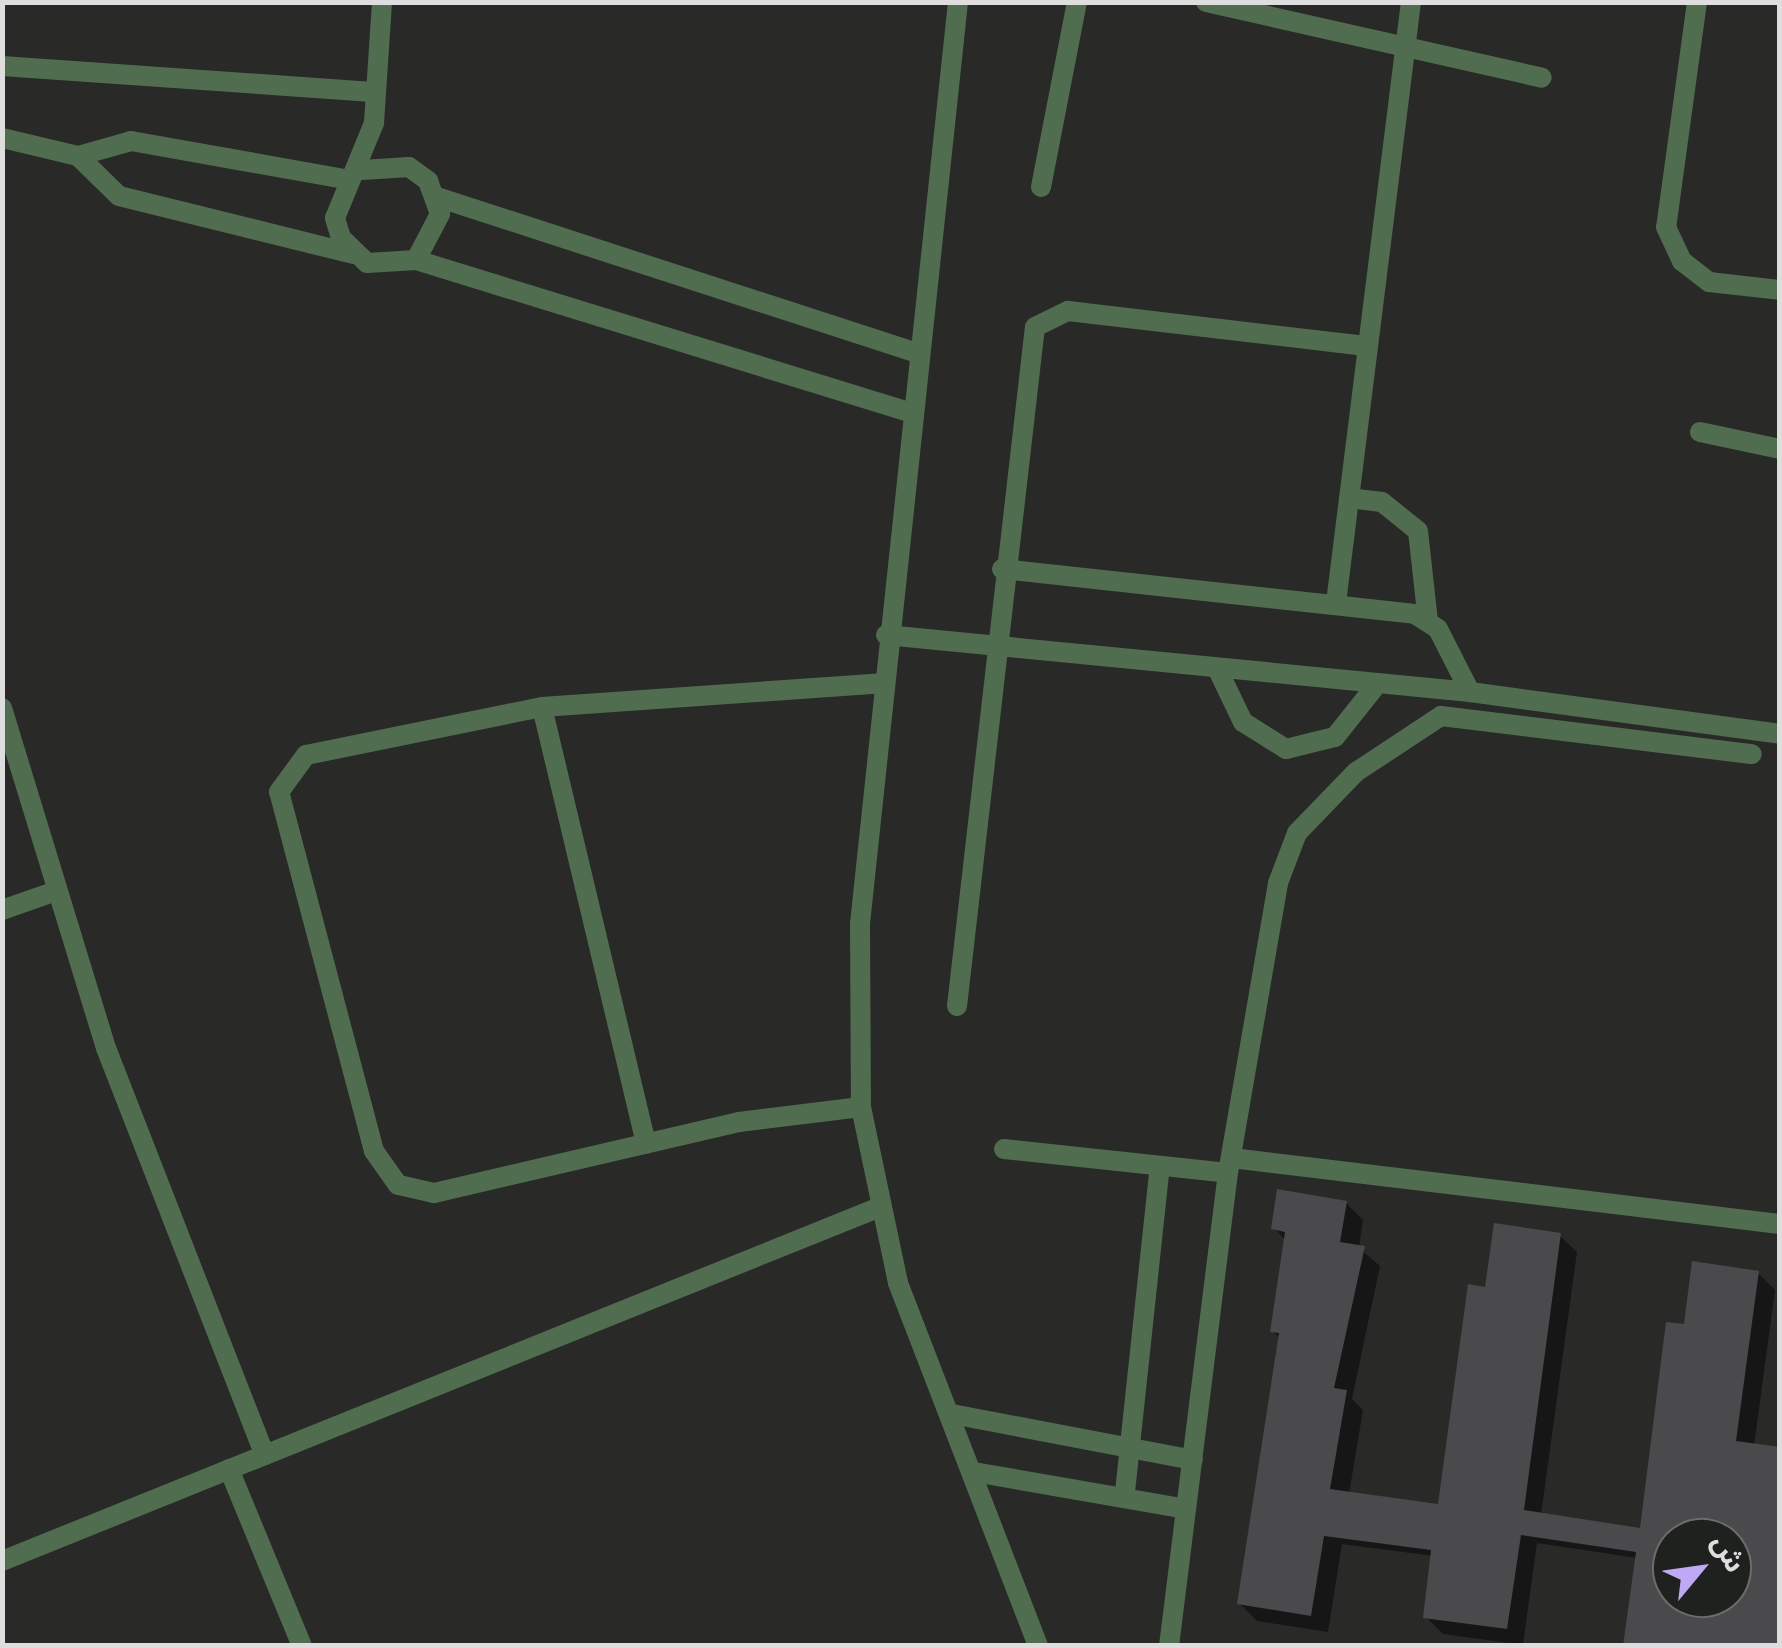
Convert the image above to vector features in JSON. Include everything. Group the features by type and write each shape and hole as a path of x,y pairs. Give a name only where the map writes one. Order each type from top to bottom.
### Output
{"lane":[{"path":"353,254 335,218 355,175 376,92 382,2"},
{"path":"958,2 886,636 860,924 861,1106 898,1283 952,1414 1038,1646"},
{"path":"1041,187 1078,2"},
{"path":"1206,2 1542,78"},
{"path":"1336,603 1411,2"},
{"path":"1698,2 1666,228 1682,261 1709,282 1780,290"},
{"path":"2,66 376,92"},
{"path":"2,138 78,156 130,141 355,175 409,167 437,197 918,353"},
{"path":"78,156 119,196 353,254 383,267 416,260 910,412"},
{"path":"416,260 438,232 437,197"},
{"path":"957,1006 993,646 1030,338 1042,319 1068,311 1368,346"},
{"path":"1700,432 1780,449"},
{"path":"1349,498 1382,502 1418,531 1428,621 1470,692"},
{"path":"1002,568 1336,603 1428,621"},
{"path":"886,636 1470,692 1780,734"},
{"path":"1217,668 1243,722 1286,749 1335,736 1378,683"},
{"path":"861,1106 646,1144 434,1193 387,1176 281,808 283,776 306,755 542,707 882,684"},
{"path":"542,707 646,1144"},
{"path":"2,708 106,1048 265,1455"},
{"path":"1169,1646 1230,1166 1286,858 1356,772 1452,714 1752,754"},
{"path":"2,910 56,891"},
{"path":"1004,1149 1160,1166 1230,1166 1780,1224"},
{"path":"1125,1492 1160,1166"},
{"path":"2,1562 880,1207"},
{"path":"952,1414 1130,1452 1193,1460"},
{"path":"229,1469 302,1646"},
{"path":"974,1472 1125,1492 1186,1509"}],"building":[{"path":"1277,1189 1347,1201 1340,1242 1365,1246 1334,1388 1347,1390 1330,1489 1438,1504 1468,1284 1485,1287 1494,1223 1561,1233 1524,1510 1640,1528 1666,1322 1684,1324 1692,1261 1759,1271 1736,1441 1780,1447 1780,1646 1623,1646 1636,1552 1521,1535 1507,1629 1423,1618 1431,1550 1324,1536 1311,1616 1237,1604 1279,1333 1270,1332 1285,1232 1271,1229"}]}
